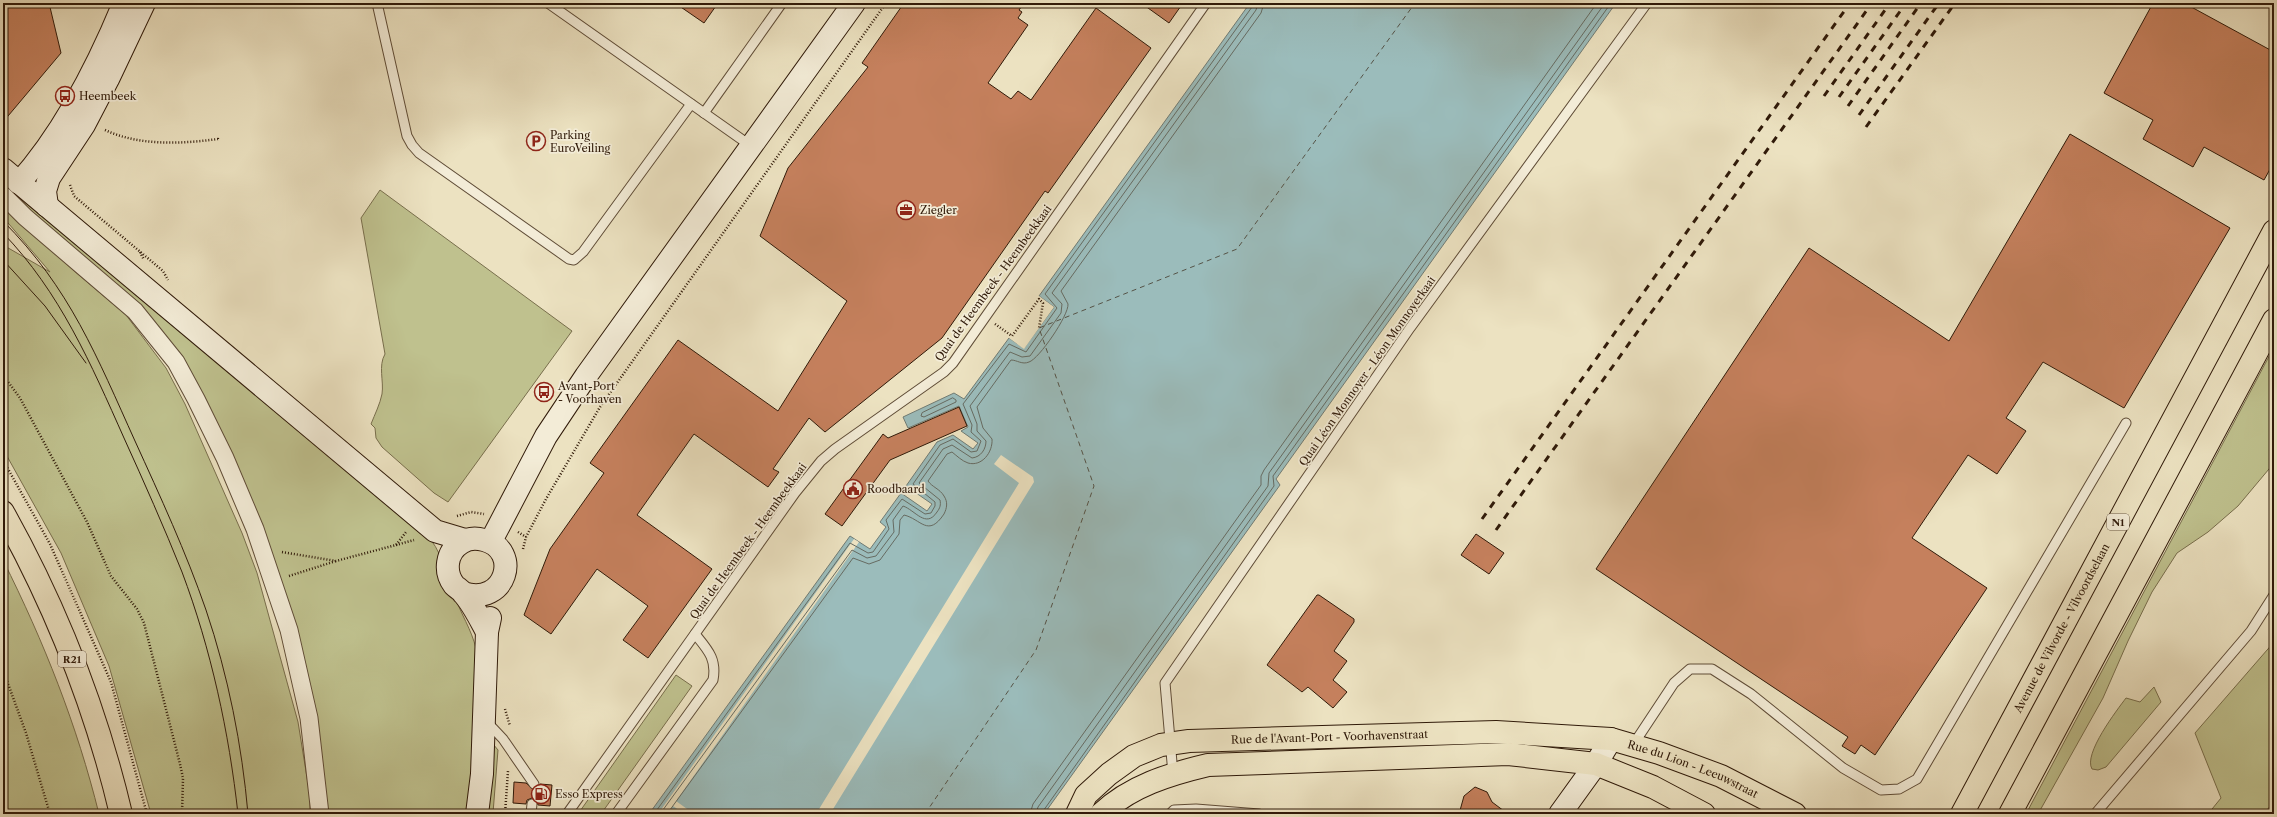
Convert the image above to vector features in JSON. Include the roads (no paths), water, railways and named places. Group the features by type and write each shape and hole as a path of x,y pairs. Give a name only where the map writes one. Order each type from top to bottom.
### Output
{"main road":[{"path":"124,3 73,108 46,152 8,182 47,206 436,531 465,540 478,538 491,542 500,548 505,559 506,570 502,581 495,590 485,595 474,596 463,593"},
{"path":"47,206 45,191 49,178 84,125 144,3"},
{"path":"491,542 546,436 608,344 752,147 854,3"},
{"name":"Avenue de Vilvorde - Vilvoordselaan","path":"1962,814 2274,230"},
{"path":"2010,814 2274,320"},
{"name":"R21","path":"3,512 41,586 86,692 103,745 121,814"},
{"path":"436,531 449,559"},
{"path":"465,540 455,548 449,559 448,569 450,578 455,587 463,593 487,632"},
{"path":"477,814 482,774 485,720 487,632 495,590"},
{"name":"Rue de l'Avant-Port - Voorhavenstraat","path":"1077,814 1086,796 1108,774 1134,756 1161,745 1196,741 1496,732 1610,739"},
{"path":"1560,814 1596,764 1610,739"},
{"name":"Rue du Lion - Leeuwstraat","path":"1610,739 1633,745 1721,776 1795,814"},
{"name":"Rue de l'Avant-Port - Voorhavenstraat","path":"1101,814 1133,791 1173,774 1208,765 1508,754 1596,764"},
{"path":"1596,764 1653,787 1704,814"}],"street":[{"path":"8,182 24,217 135,311 167,349 193,392 225,458 262,548 288,630 305,699 314,754 320,814"}],"lane":[{"path":"377,3 407,136 412,145 420,153 569,259 574,260 583,252 691,104"},
{"path":"548,3 752,147"},
{"path":"704,112 782,3"},
{"name":"Quai de Heembeek - Heembeekkaai","path":"567,814 795,493 821,461 835,449 944,372 953,363 1206,3"},
{"name":"Quai Léon Monnoyer - Léon Monnoyerkaai","path":"1173,774 1165,683 1410,328 1647,3"},
{"path":"1633,745 1674,683 1690,669 1712,669 1751,694 1844,768 1881,790 1899,789 1917,779 2126,423"},
{"path":"2095,814 2251,631 2274,595"},
{"path":"616,814 713,680 715,667 706,647 694,634"},
{"path":"485,720 508,747 534,784"},
{"path":"531,814 532,804"},
{"path":"1170,814 1174,810 1196,809 1259,814"}],"water":[{"path":"1250,3 1616,3 1276,479 1280,485 1044,814 649,814 850,536 870,549 886,527 880,522 901,493 927,511 932,504 906,486 937,442 953,435 973,449 978,443 961,431 968,427 959,406 908,428 903,417 954,393 964,399 1009,338 1024,348 1054,307 1039,296"}],"tram line":[{"path":"3,221 47,272 80,325 108,381 181,546 206,610 221,660 238,736 248,814"},
{"path":"3,233 23,256 58,304 86,356 112,410 182,572 202,631 218,691 230,752 238,814"},
{"path":"3,260 45,306 86,363"}],"railway":[{"path":"1482,519 1850,3"},
{"path":"1496,530 1872,3"},
{"path":"1824,96 1890,3"},
{"path":"1839,97 1906,3"},
{"path":"1848,106 1921,3"},
{"path":"1859,115 1939,3"},
{"path":"1866,127 1955,3"}],"place":[{"name":"Heembeek","path":"65,96"},
{"name":"Parking EuroVeiling","path":"536,141"},
{"name":"Ziegler","path":"906,210"},
{"name":"Avant-Port - Voorhaven","path":"544,392"},
{"name":"Roodbaard","path":"853,489"},
{"name":"Esso Express","path":"541,794"}]}
